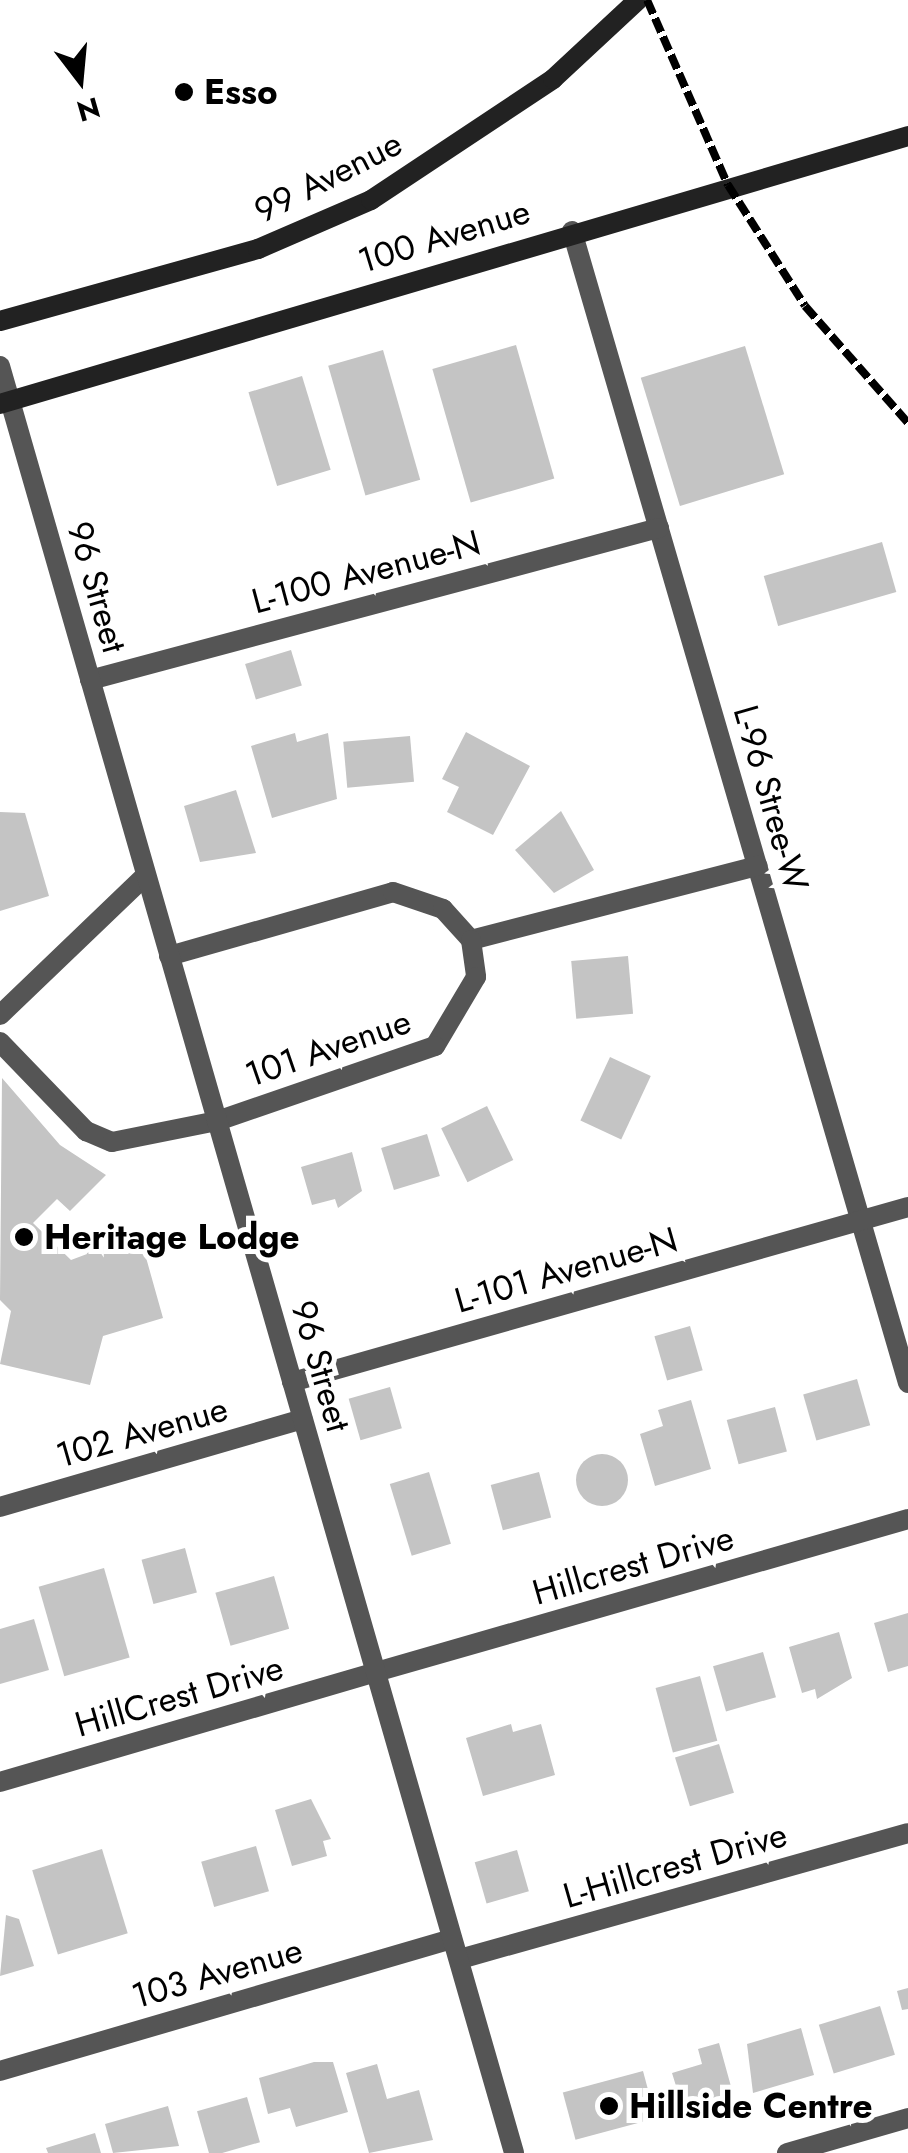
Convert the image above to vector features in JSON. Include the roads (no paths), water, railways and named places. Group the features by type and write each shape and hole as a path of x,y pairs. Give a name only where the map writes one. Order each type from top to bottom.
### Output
{"main road":[{"name":"99 Avenue","path":"0,321 258,249 371,200 553,79 638,0"},
{"name":"100 Avenue","path":"6,403 572,232 908,136"}],"street":[{"name":"L-96 Stree-W","path":"572,232 908,1383"},
{"name":"96 Street","path":"0,366 6,403 90,680 514,2153"},
{"name":"L-100 Avenue-N","path":"90,680 659,528"},
{"path":"169,956 392,892 443,909 471,940 758,866"},
{"path":"0,1015 146,875"},
{"name":"101 Avenue","path":"0,1042 86,1130 112,1142 216,1120 435,1046 476,978 471,940"},
{"name":"L-101 Avenue-N","path":"292,1382 908,1207"},
{"name":"102 Avenue","path":"0,1507 302,1419"},
{"name":"Hillcrest Drive","path":"376,1672 908,1519"},
{"name":"HillCrest Drive","path":"0,1782 376,1672"},
{"name":"L-Hillcrest Drive","path":"460,1959 908,1833"},
{"name":"103 Avenue","path":"0,2070 452,1938"},
{"path":"788,2153 908,2118"}],"railway":[{"path":"647,0 728,185 805,306 908,423"}],"place":[{"name":"Esso","path":"184,92"},
{"name":"Heritage Lodge","path":"24,1237"},
{"name":"Hillside Centre","path":"609,2106"}]}
